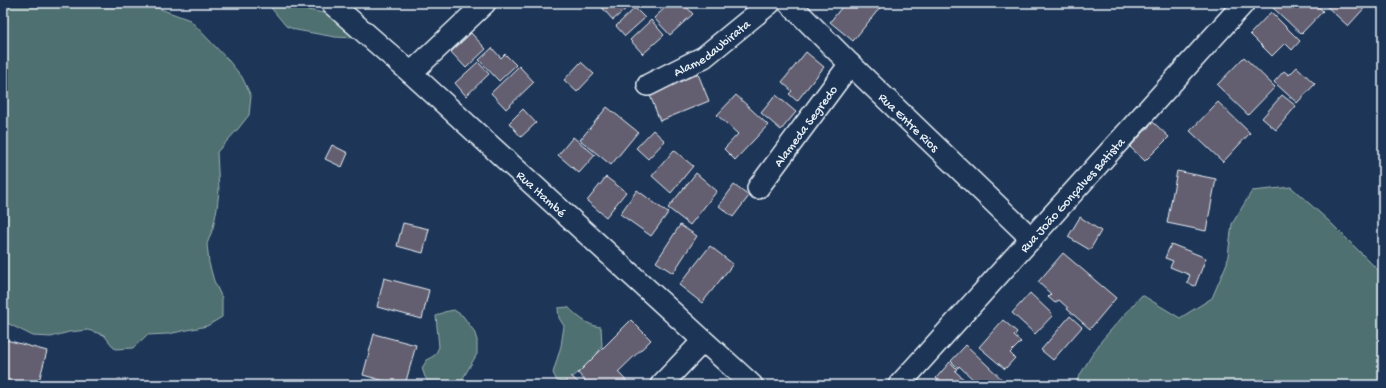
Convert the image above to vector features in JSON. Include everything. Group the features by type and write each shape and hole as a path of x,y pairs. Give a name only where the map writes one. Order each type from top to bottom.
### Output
{"street":[{"name":"Rua Itambé","path":"331,3 411,73 752,385"},
{"path":"411,73 484,3"},
{"name":"AlamedaUbirata","path":"648,85 704,57 770,3"},
{"name":"Rua Entre Rios","path":"789,3 850,64 1032,239"},
{"name":"Rua João Gonçalves Batista","path":"899,385 1244,3"},
{"name":"Alameda Segredo","path":"758,188 850,64"},
{"path":"662,385 703,341"}],"green space":[{"path":"3,3 150,3 155,7 190,20 242,77 251,96 249,115 217,152 219,190 217,209 213,228 207,244 209,263 214,281 222,298 222,317 207,326 168,334 147,335 133,348 115,349 104,335 88,330 69,332 51,337 33,336 3,321"},
{"path":"267,3 291,3 308,10 329,14 357,28 354,38 335,37 296,30 286,26"},
{"path":"1291,187 1330,222 1383,275 1383,385 1074,385 1102,340 1142,295 1180,318 1212,298 1227,263 1232,224 1252,191"},
{"path":"568,307 587,323 601,327 602,346 586,370 578,373 566,382 557,381 553,373 561,346 564,326 559,318 558,308"},
{"path":"454,310 463,316 474,331 477,340 477,354 459,385 431,385 425,377 422,368 427,360 435,355 439,347 436,316 444,312"}],"building":[{"path":"598,3 624,3 628,7 613,20"},
{"path":"670,3 683,3 693,14 670,35 654,18"},
{"path":"845,3 883,4 853,41 830,22"},
{"path":"1272,3 1314,3 1323,11 1301,34 1270,5"},
{"path":"1323,3 1369,3 1348,26"},
{"path":"635,8 645,18 625,36 616,26"},
{"path":"1271,12 1300,41 1292,50 1285,43 1272,56 1250,34"},
{"path":"651,20 664,35 643,54 630,40"},
{"path":"471,33 486,49 466,68 451,52"},
{"path":"492,48 501,58 505,54 516,65 499,81 479,60"},
{"path":"806,52 824,67 797,101 789,94 792,91 782,82"},
{"path":"1244,57 1275,87 1248,115 1217,85"},
{"path":"478,62 489,74 466,96 455,83"},
{"path":"581,62 594,74 577,92 564,80"},
{"path":"519,66 534,82 506,109 491,93"},
{"path":"1297,67 1315,84 1297,103 1274,82 1284,71 1289,75"},
{"path":"698,74 709,101 660,121 649,93"},
{"path":"736,95 768,125 735,160 724,149 738,134 717,115"},
{"path":"776,95 796,112 781,130 761,113"},
{"path":"1282,95 1296,106 1276,130 1262,118"},
{"path":"1218,102 1250,133 1223,162 1190,131"},
{"path":"607,107 638,132 611,165 580,140"},
{"path":"523,109 536,123 521,137 509,123"},
{"path":"1153,122 1169,137 1145,161 1130,147"},
{"path":"653,130 665,141 648,159 636,148"},
{"path":"573,137 595,155 579,173 558,155"},
{"path":"332,145 348,153 342,167 325,159"},
{"path":"674,150 693,166 671,193 652,176"},
{"path":"1177,171 1216,179 1206,231 1167,223"},
{"path":"696,173 717,191 690,225 668,208"},
{"path":"606,177 626,192 606,217 587,201"},
{"path":"734,185 749,196 733,217 719,206"},
{"path":"637,190 668,213 651,236 620,214"},
{"path":"1080,217 1101,231 1090,250 1068,237"},
{"path":"403,223 429,229 423,253 397,246"},
{"path":"680,225 697,236 673,273 656,262"},
{"path":"1171,244 1206,258 1195,286 1187,283 1190,275 1170,267 1173,261 1165,258"},
{"path":"710,246 733,264 702,303 679,285"},
{"path":"1063,253 1116,298 1090,329 1059,300 1055,303 1048,297 1051,294 1038,282"},
{"path":"384,278 429,290 422,319 377,307"},
{"path":"1030,293 1053,315 1035,334 1012,313"},
{"path":"1070,316 1082,327 1053,360 1041,350"},
{"path":"631,320 651,340 618,372 630,385 589,385 578,373"},
{"path":"1003,320 1017,332 1014,336 1021,342 1010,353 1015,358 1005,369 979,347"},
{"path":"374,334 416,345 405,385 399,385 363,375"},
{"path":"3,339 47,351 38,385 3,385"},
{"path":"966,345 1008,385 979,385 959,366 958,368 951,361"},
{"path":"950,362 957,369 955,371 970,385 943,385 936,378"},
{"path":"571,376 581,385 562,385"}]}
